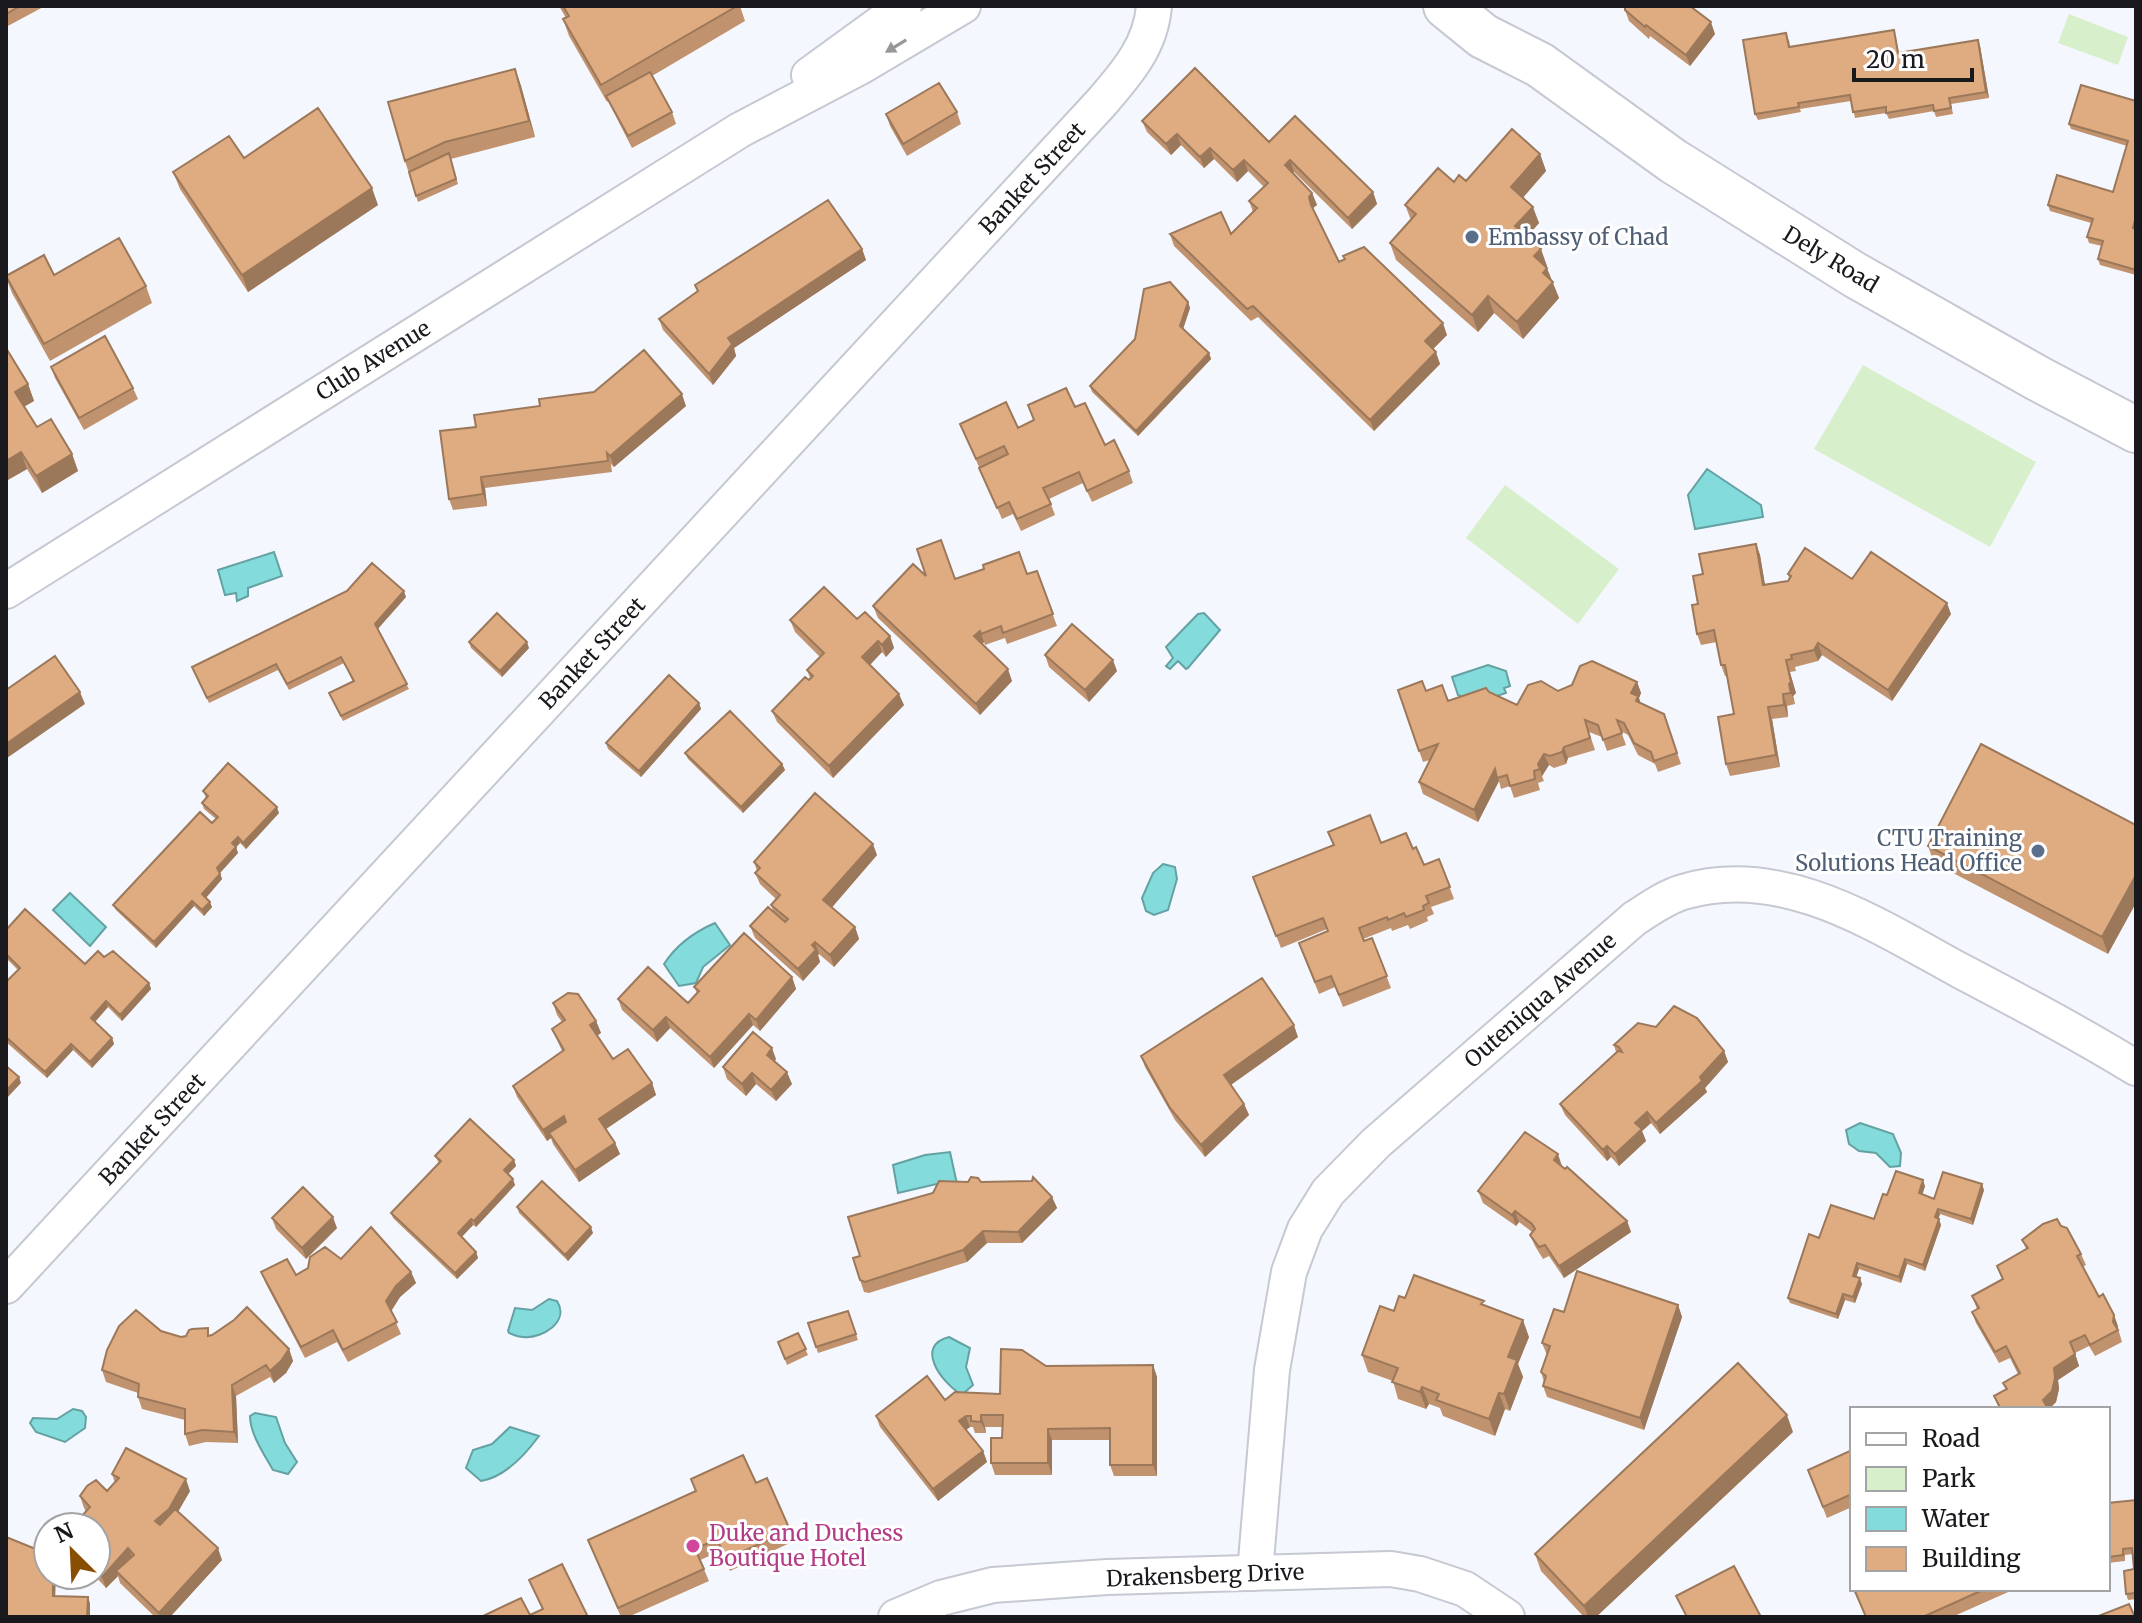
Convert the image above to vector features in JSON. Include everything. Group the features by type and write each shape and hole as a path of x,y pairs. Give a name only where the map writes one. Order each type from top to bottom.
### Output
{"street":[{"name":"Club Avenue","path":"740,130 783,94 904,6"},
{"name":"Club Avenue","path":"6,591 740,130 838,79 963,6"},
{"name":"Banket Street","path":"6,1286 1101,103 1129,71 1146,41 1154,6"},
{"name":"Dely Road","path":"1446,6 1483,36 1540,65 1673,161 1855,275 2136,430"},
{"name":"Dely Road","path":"1487,6 1540,65"},
{"name":"Outeniqua Avenue","path":"1255,1573 1272,1370 1289,1272 1305,1229 1328,1192 1376,1143 1635,918 1659,902 1684,892 1724,885 1777,888 1813,896 2089,1038 2136,1068"},
{"name":"Drakensberg Drive","path":"896,1617 941,1598 993,1585 1107,1577 1391,1569 1420,1574 1465,1589 1507,1617"}],"green space":[{"path":"2069,14 2128,37 2118,65 2058,43"},
{"path":"1863,365 2036,462 1990,547 1814,449"},
{"path":"1505,485 1619,569 1578,624 1466,538"}],"water":[{"path":"1707,469 1761,505 1763,517 1695,529 1688,495"},
{"path":"274,552 282,576 248,588 248,596 237,601 236,593 225,595 218,570"},
{"path":"1204,613 1220,630 1188,668 1178,661 1170,669 1166,666 1173,658 1166,647 1198,614"},
{"path":"1488,665 1506,671 1510,686 1504,688 1506,693 1476,703 1458,695 1452,677"},
{"path":"1163,864 1175,867 1177,879 1168,910 1154,915 1146,911 1142,898 1153,873"},
{"path":"70,893 106,927 90,946 53,910"},
{"path":"715,923 730,945 703,967 696,983 679,986 664,964 686,939"},
{"path":"1860,1123 1893,1134 1901,1153 1900,1166 1890,1167 1876,1153 1859,1151 1849,1144 1846,1130"},
{"path":"950,1152 957,1184 941,1183 898,1193 893,1165 925,1155"},
{"path":"549,1299 557,1301 560,1308 560,1315 552,1327 531,1337 509,1333 515,1308 532,1310"},
{"path":"949,1337 970,1348 966,1367 973,1385 964,1393 952,1388 934,1364 933,1348"},
{"path":"73,1409 82,1411 86,1417 85,1428 65,1442 36,1432 30,1423 33,1418 57,1419"},
{"path":"255,1413 276,1417 285,1443 297,1462 288,1474 273,1470 262,1451 251,1423 250,1416"},
{"path":"510,1427 539,1436 521,1458 506,1470 481,1481 466,1468 473,1450 492,1444"}],"building":[{"path":"6,6 20,6 6,14"},
{"path":"563,6 737,6 601,85 563,19 569,16"},
{"path":"1625,6 1690,6 1711,22 1686,55 1645,27 1625,10"},
{"path":"1894,30 1898,53 1978,40 1986,92 1949,98 1951,108 1934,111 1933,105 1886,113 1886,107 1853,112 1850,95 1755,114 1743,40 1786,33 1789,47"},
{"path":"1195,68 1269,142 1295,116 1373,192 1348,218 1290,160 1285,165 1312,193 1309,197 1311,205 1339,262 1345,259 1343,256 1364,247 1443,323 1425,341 1436,352 1370,420 1253,306 1247,309 1170,234 1221,212 1231,234 1257,208 1249,201 1268,183 1244,160 1233,170 1210,148 1200,157 1177,134 1166,144 1142,121"},
{"path":"515,69 529,121 445,142 405,161 388,102"},
{"path":"650,72 672,112 628,136 606,96"},
{"path":"939,83 957,112 903,144 886,114"},
{"path":"2081,85 2136,101 2136,216 2133,228 2136,229 2136,270 2098,259 2103,241 2087,237 2093,219 2048,205 2057,175 2113,192 2128,141 2069,124"},
{"path":"318,108 372,188 242,275 173,172 229,136 244,158"},
{"name":"Embassy of Chad","path":"1512,129 1540,154 1511,187 1533,207 1515,226 1541,249 1534,256 1547,268 1543,273 1553,282 1517,322 1488,296 1472,315 1390,243 1416,214 1405,205 1438,168 1454,182 1459,175 1466,181"},
{"path":"449,153 456,179 416,196 409,172"},
{"path":"828,200 862,249 728,338 732,344 709,374 659,319 698,291 695,285"},
{"path":"119,238 146,286 44,344 6,276 44,255 54,275"},
{"path":"1170,282 1188,302 1180,326 1209,353 1136,431 1090,386 1135,339 1144,289"},
{"path":"105,336 133,388 79,418 51,367"},
{"path":"6,348 28,384 15,392 37,427 51,419 72,454 36,476 21,452 6,461"},
{"path":"644,350 682,394 610,456 607,453 608,461 481,477 483,494 449,499 440,431 476,427 474,415 540,406 539,399 594,392"},
{"path":"1066,388 1075,407 1085,403 1105,445 1114,440 1129,471 1087,491 1079,472 1043,488 1051,504 1017,519 1009,502 997,508 979,468 1008,454 1004,446 976,459 960,424 1006,402 1018,428 1034,420 1028,405"},
{"path":"941,540 955,579 1019,552 1027,574 1037,571 1053,614 1003,633 1001,626 981,634 980,631 974,636 1008,669 976,704 873,606 913,564 926,576 917,549"},
{"path":"1756,544 1763,585 1788,581 1791,576 1788,574 1805,548 1852,579 1871,552 1947,603 1888,690 1818,643 1814,650 1791,655 1792,659 1786,660 1791,693 1783,694 1784,705 1768,707 1776,755 1726,764 1718,717 1734,714 1725,665 1721,665 1714,630 1697,634 1692,605 1698,604 1693,576 1703,574 1699,554"},
{"path":"372,563 404,591 375,624 407,684 341,716 329,693 354,681 341,657 287,684 276,664 207,698 192,667 347,591"},
{"path":"824,587 857,619 865,612 890,636 882,645 878,641 862,657 899,694 829,766 772,711 805,677 809,680 813,676 807,670 824,653 790,620"},
{"path":"497,613 527,642 500,671 469,642"},
{"path":"1072,624 1113,660 1085,690 1045,655"},
{"path":"55,656 80,692 6,744 6,690"},
{"path":"1592,661 1637,682 1631,693 1638,696 1636,701 1664,714 1677,753 1654,761 1651,752 1634,743 1624,723 1617,720 1622,733 1603,740 1598,725 1585,720 1590,738 1564,747 1562,752 1550,756 1544,754 1538,764 1540,769 1534,771 1535,779 1510,786 1507,775 1497,778 1495,769 1474,810 1419,782 1438,744 1419,751 1398,690 1422,681 1426,691 1442,685 1448,701 1486,688 1517,705 1528,685 1541,681 1558,691 1572,685 1580,666"},
{"path":"669,675 699,703 639,771 606,743"},
{"path":"730,711 782,764 741,807 685,753"},
{"name":"CTU Training Solutions Head Office","path":"1981,744 2136,825 2136,875 2102,937 1928,846"},
{"path":"228,763 277,807 243,843 238,837 232,843 236,847 217,868 220,874 202,894 210,902 202,910 192,901 154,942 113,905 200,812 212,823 218,817 202,803 208,796 203,791"},
{"path":"815,793 873,844 823,900 855,927 830,955 815,942 812,945 816,950 798,969 750,926 768,907 785,922 788,919 771,905 780,895 755,873 760,868 754,862"},
{"path":"1370,815 1381,843 1406,833 1424,865 1439,859 1450,887 1426,896 1429,903 1423,906 1424,910 1406,917 1404,913 1388,920 1387,917 1359,928 1364,941 1372,938 1387,976 1339,995 1331,976 1315,982 1299,943 1328,931 1323,918 1276,936 1253,877 1334,845 1328,832"},
{"path":"25,909 85,964 98,951 104,957 113,951 149,983 120,1015 106,1001 91,1018 112,1038 90,1062 71,1044 45,1072 6,1037 6,978 8,980 20,968 6,954 6,930"},
{"path":"744,933 792,977 756,1020 749,1014 710,1057 666,1017 653,1030 618,999 648,967 688,1003 699,991 694,987"},
{"path":"1262,978 1294,1025 1224,1075 1244,1104 1201,1145 1170,1108 1141,1056"},
{"path":"568,993 578,994 596,1021 590,1025 613,1059 628,1049 652,1083 599,1119 615,1143 575,1170 549,1133 566,1122 564,1116 543,1130 513,1086 564,1050 552,1029 565,1020 553,1003"},
{"path":"1674,1006 1697,1018 1724,1051 1700,1077 1702,1081 1656,1123 1647,1112 1635,1123 1642,1129 1615,1154 1607,1146 1603,1150 1560,1104 1618,1051 1622,1052 1614,1045 1638,1023 1656,1027"},
{"path":"753,1032 772,1048 767,1055 787,1072 771,1090 752,1073 742,1084 723,1067"},
{"path":"6,1066 19,1077 6,1091"},
{"path":"470,1119 514,1160 504,1170 513,1179 474,1221 471,1219 458,1233 476,1252 455,1273 391,1213 441,1161 435,1156"},
{"path":"1525,1132 1558,1154 1554,1160 1565,1169 1567,1167 1627,1221 1559,1266 1545,1245 1539,1247 1530,1235 1535,1229 1532,1224 1515,1211 1512,1215 1478,1191"},
{"path":"1896,1171 1923,1180 1919,1193 1934,1199 1943,1172 1982,1184 1971,1219 1938,1209 1935,1217 1939,1219 1923,1265 1905,1259 1899,1277 1857,1263 1853,1276 1860,1278 1853,1297 1843,1294 1836,1314 1788,1298 1809,1234 1819,1238 1831,1205 1874,1219"},
{"path":"971,1177 981,1182 1032,1181 1033,1177 1052,1197 1018,1232 983,1231 963,1250 865,1282 860,1280 853,1258 860,1256 848,1217 933,1193 939,1181 968,1182"},
{"path":"542,1181 591,1227 565,1255 517,1207"},
{"path":"303,1187 333,1217 302,1248 272,1218"},
{"path":"2057,1219 2061,1226 2067,1228 2081,1254 2077,1256 2099,1297 2103,1294 2118,1330 2090,1345 2085,1335 2070,1342 2075,1354 2054,1368 2052,1391 2043,1400 2047,1407 2000,1407 1994,1396 2007,1389 2003,1383 2020,1373 2006,1346 1995,1352 1972,1312 1979,1308 1972,1296 2003,1279 1997,1266 2028,1248 2022,1240 2043,1224"},
{"path":"371,1227 411,1272 386,1301 397,1322 343,1350 333,1330 301,1347 261,1272 287,1259 296,1275 308,1268 310,1257 325,1247 341,1259"},
{"path":"1577,1271 1678,1305 1640,1418 1543,1386 1546,1376 1541,1372 1550,1346 1542,1343 1554,1309 1564,1312"},
{"path":"1414,1275 1484,1301 1481,1304 1523,1320 1508,1357 1517,1360 1504,1394 1499,1393 1489,1419 1436,1400 1439,1394 1422,1387 1420,1392 1392,1382 1398,1368 1362,1355 1380,1306 1394,1311 1399,1296 1405,1298"},
{"path":"247,1307 289,1349 270,1371 266,1365 232,1385 234,1432 202,1430 185,1434 185,1409 138,1397 139,1384 102,1370 107,1350 119,1326 136,1310 161,1331 181,1337 192,1329 208,1328 208,1336 212,1335"},
{"path":"848,1311 856,1334 816,1347 808,1323"},
{"path":"798,1333 806,1349 785,1359 778,1342"},
{"path":"1001,1349 1022,1350 1046,1366 1153,1365 1153,1465 1110,1465 1110,1428 1048,1429 1048,1463 991,1463 991,1438 1002,1438 1003,1415 981,1415 981,1422 971,1421 971,1416 966,1416 959,1421 983,1451 933,1489 876,1416 927,1376 945,1400 955,1392 1000,1394"},
{"path":"1738,1363 1787,1415 1584,1606 1535,1554"},
{"path":"126,1448 186,1479 169,1509 155,1521 160,1525 175,1509 218,1548 159,1613 116,1571 134,1555 128,1548 112,1566 112,1511 86,1511 90,1507 80,1496 96,1480 107,1491 119,1478 112,1474"},
{"path":"1850,1451 1850,1495 1823,1507 1808,1470"},
{"name":"Duke and Duchess Boutique Hotel","path":"743,1455 756,1483 767,1478 790,1530 726,1559 717,1539 695,1549 704,1569 618,1608 588,1540 696,1491 691,1479"},
{"path":"2136,1500 2136,1593 2126,1594 2124,1571 2134,1569 2132,1548 2123,1549 2123,1555 2110,1557 2110,1503"},
{"path":"6,1537 32,1548 32,1591 53,1591 53,1596 88,1597 87,1617 6,1617"},
{"path":"562,1564 588,1617 481,1617 521,1598 530,1615 543,1609 529,1580"},
{"path":"1734,1566 1761,1617 1687,1617 1676,1596"},
{"path":"1855,1591 1981,1591 1925,1617 1866,1617"},
{"path":"2129,1604 2135,1617 2096,1617"}],"place":[{"name":"Embassy of Chad","path":"1472,237"},
{"name":"CTU Training Solutions Head Office","path":"2038,851"},
{"name":"Duke and Duchess Boutique Hotel","path":"693,1546"}]}
